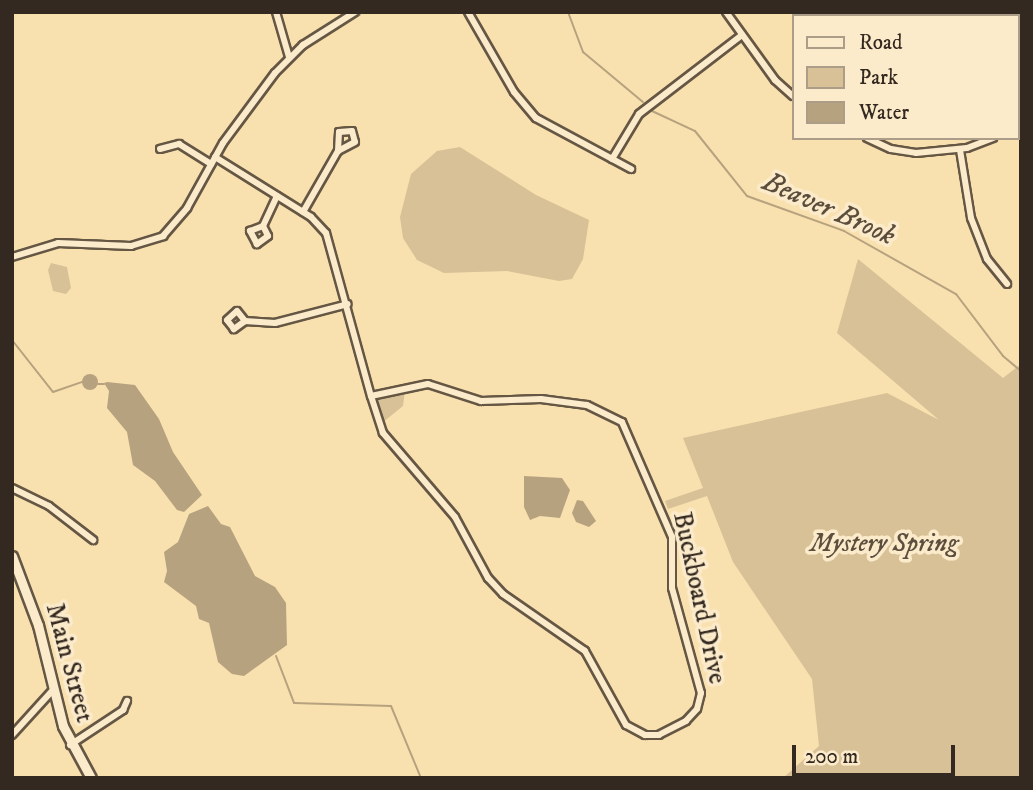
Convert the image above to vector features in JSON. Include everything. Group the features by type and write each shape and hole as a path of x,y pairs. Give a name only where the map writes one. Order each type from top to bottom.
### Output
{"main road":[{"name":"Main Street","path":"12,556 27,590 70,745 91,778"}],"street":[{"path":"276,12 289,57"},
{"path":"12,257 58,243 131,246 157,239 187,208 215,157 289,57 355,12"},
{"path":"468,12 527,110 631,169"},
{"path":"726,12 792,95"},
{"path":"612,159 639,114 742,35"},
{"path":"872,140 904,152 960,150 988,140"},
{"path":"160,149 179,144 211,164"},
{"path":"960,150 971,218 988,260 1007,284"},
{"path":"303,212 338,151"},
{"name":"Buckboard Drive","path":"215,157 303,212 330,241 371,396 383,433 455,517 488,578 503,594 585,651 626,725 645,735 659,735 671,733 686,721 697,709 701,693 673,589 672,537 622,422 587,405 541,399 481,401 428,384 371,396"},
{"path":"263,226 277,196"},
{"path":"245,321 282,321 348,304"},
{"path":"12,488 49,506 93,540"},
{"path":"12,735 53,690"},
{"path":"70,745 123,710 127,701"}],"green space":[{"path":"460,147 536,195 589,220 583,259 572,279 559,281 507,271 444,273 417,260 403,238 400,217 411,174 437,151"},
{"name":"Mystery Spring","path":"858,259 1003,378 1021,364 1021,778 783,778 819,746 812,679 733,562 707,496 668,509 665,501 703,488 683,438 887,393 939,420 837,333"},
{"path":"51,263 67,267 71,288 66,294 53,291 48,270"},
{"path":"405,390 403,406 382,423 377,399"}],"water":[{"path":"87,374 93,374 98,382 96,388 87,390 82,385 82,379"},
{"path":"104,383 135,385 159,419 173,452 202,495 184,512 177,510 155,481 133,465 127,432 107,408 109,391"},
{"path":"524,476 562,478 570,490 560,518 540,516 530,520 524,507"},
{"path":"577,500 583,501 596,521 589,527 576,522 572,513"},
{"path":"208,506 221,524 230,527 255,576 275,587 286,603 287,645 244,676 232,674 218,662 209,623 199,619 196,606 164,582 167,571 164,552 178,542 189,514"}],"waterway":[{"name":"Beaver Brook","path":"568,12 583,52 643,102"},
{"name":"Beaver Brook","path":"652,111 695,131 747,196 844,231 956,294 1003,356 1021,371"},
{"path":"12,340 53,392 82,382"},
{"path":"98,384 104,384"},
{"path":"276,656 294,703 391,706 421,778"}]}
